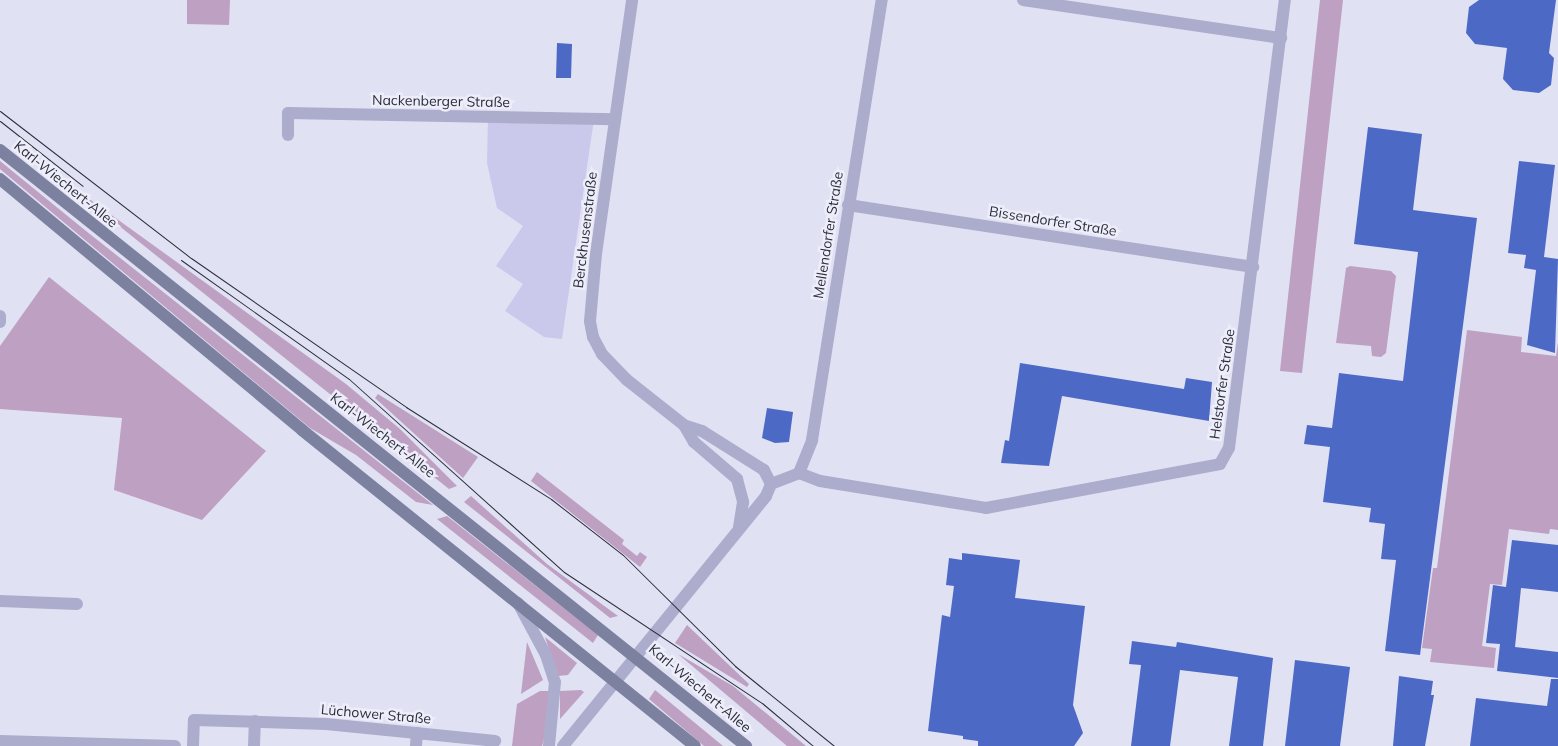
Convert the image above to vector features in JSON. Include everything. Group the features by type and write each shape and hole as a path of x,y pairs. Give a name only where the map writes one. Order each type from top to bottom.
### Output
{"main road":[{"name":"Karl-Wiechert-Allee","path":"0,150 635,654 746,746"},
{"path":"0,180 302,430 615,679 695,746"}],"street":[{"name":"Berckhusenstraße","path":"563,746 635,654 766,496 771,484 764,470 702,431 684,425 617,371 602,354 590,328 615,119 632,0"},
{"name":"Mellendorfer Straße","path":"799,473 812,440 882,0"},
{"path":"1023,0 1280,38"},
{"name":"Helstorfer Straße","path":"799,473 820,481 986,508 1220,464 1229,448 1285,0"},
{"name":"Nackenberger Straße","path":"288,134 288,113 615,119"},
{"name":"Bissendorfer Straße","path":"848,205 1253,267"},
{"path":"0,316 0,322"},
{"name":"Berckhusenstraße","path":"684,425 694,442 737,479 743,502 738,529"},
{"path":"771,484 799,473"},
{"path":"0,601 77,604"},
{"path":"517,601 546,654 554,682 550,746"},
{"name":"Lüchower Straße","path":"193,746 194,720 255,721 416,739 495,741"},
{"path":"254,746 255,721"},
{"path":"0,740 175,746"}],"shaded area":[{"path":"187,0 230,0 229,25 187,24"},
{"path":"1320,0 1343,0 1302,373 1280,371"},
{"path":"488,117 594,119 562,339 544,337 505,311 523,284 496,266 523,226 497,208 487,163"},
{"path":"0,161 433,505 416,502 356,455 310,428 0,169"},
{"path":"49,170 346,384 400,429 457,486 449,489"},
{"path":"1350,266 1391,271 1396,276 1386,353 1381,357 1372,356 1371,346 1336,343 1346,268"},
{"path":"49,277 266,451 202,520 114,490 122,418 0,409 0,346"},
{"path":"1467,330 1522,337 1521,352 1556,356 1558,342 1558,530 1550,529 1549,534 1509,529 1502,585 1490,584 1482,646 1496,648 1494,668 1430,662 1432,649 1422,648 1433,568 1437,568"},
{"path":"378,394 478,457 463,478 375,398"},
{"path":"537,472 624,540 622,544 637,556 640,552 647,557 640,567 531,481"},
{"path":"471,496 547,564 618,616 610,618 464,502"},
{"path":"447,516 598,635 593,643 437,519"},
{"path":"687,625 749,684 747,687 675,643"},
{"path":"545,637 577,663 568,675 558,676"},
{"path":"527,642 543,680 521,694"},
{"path":"678,654 733,686 806,746 787,746"},
{"path":"581,690 584,692 560,719 560,691"},
{"path":"655,690 723,746 704,746 649,699"},
{"path":"540,691 549,691 548,725 542,746 512,746 517,704"}],"building":[{"path":"1479,0 1556,0 1549,53 1554,58 1551,85 1539,93 1513,90 1503,79 1507,48 1475,44 1466,33 1469,7"},
{"path":"557,43 572,44 571,78 556,78"},
{"path":"1368,127 1422,134 1413,210 1477,218 1420,655 1385,651 1396,560 1381,559 1385,524 1369,522 1371,508 1323,502 1330,447 1304,444 1307,425 1332,428 1339,373 1403,381 1418,252 1354,244"},
{"path":"1519,161 1555,165 1544,257 1558,259 1555,353 1527,345 1536,270 1524,268 1526,255 1508,253"},
{"path":"1020,363 1184,389 1186,378 1212,382 1209,421 1062,396 1049,466 1001,463 1005,440 1009,441"},
{"path":"767,408 793,412 789,442 775,443 762,438"},
{"path":"1512,540 1558,545 1558,592 1521,588 1515,647 1558,652 1558,678 1497,671 1500,644 1486,643 1493,585 1506,587"},
{"path":"962,553 1020,560 1015,598 1085,606 1073,705 1083,733 1074,746 978,746 978,741 963,739 963,736 928,731 942,615 950,617 954,586 946,585 949,558 962,560"},
{"path":"1132,641 1176,647 1177,642 1273,658 1263,746 1229,746 1238,677 1180,670 1170,746 1131,746 1141,665 1129,664"},
{"path":"1295,660 1350,667 1340,746 1285,746"},
{"path":"1399,676 1433,681 1431,695 1434,695 1425,746 1393,746"},
{"path":"1551,679 1558,679 1558,746 1470,746 1476,698 1547,706"}],"tram line":[{"path":"0,111 191,258 406,407 551,499 623,555 735,666 834,746"},
{"path":"0,121 83,186"},
{"path":"181,260 349,379 564,572 762,703 813,746"}]}
